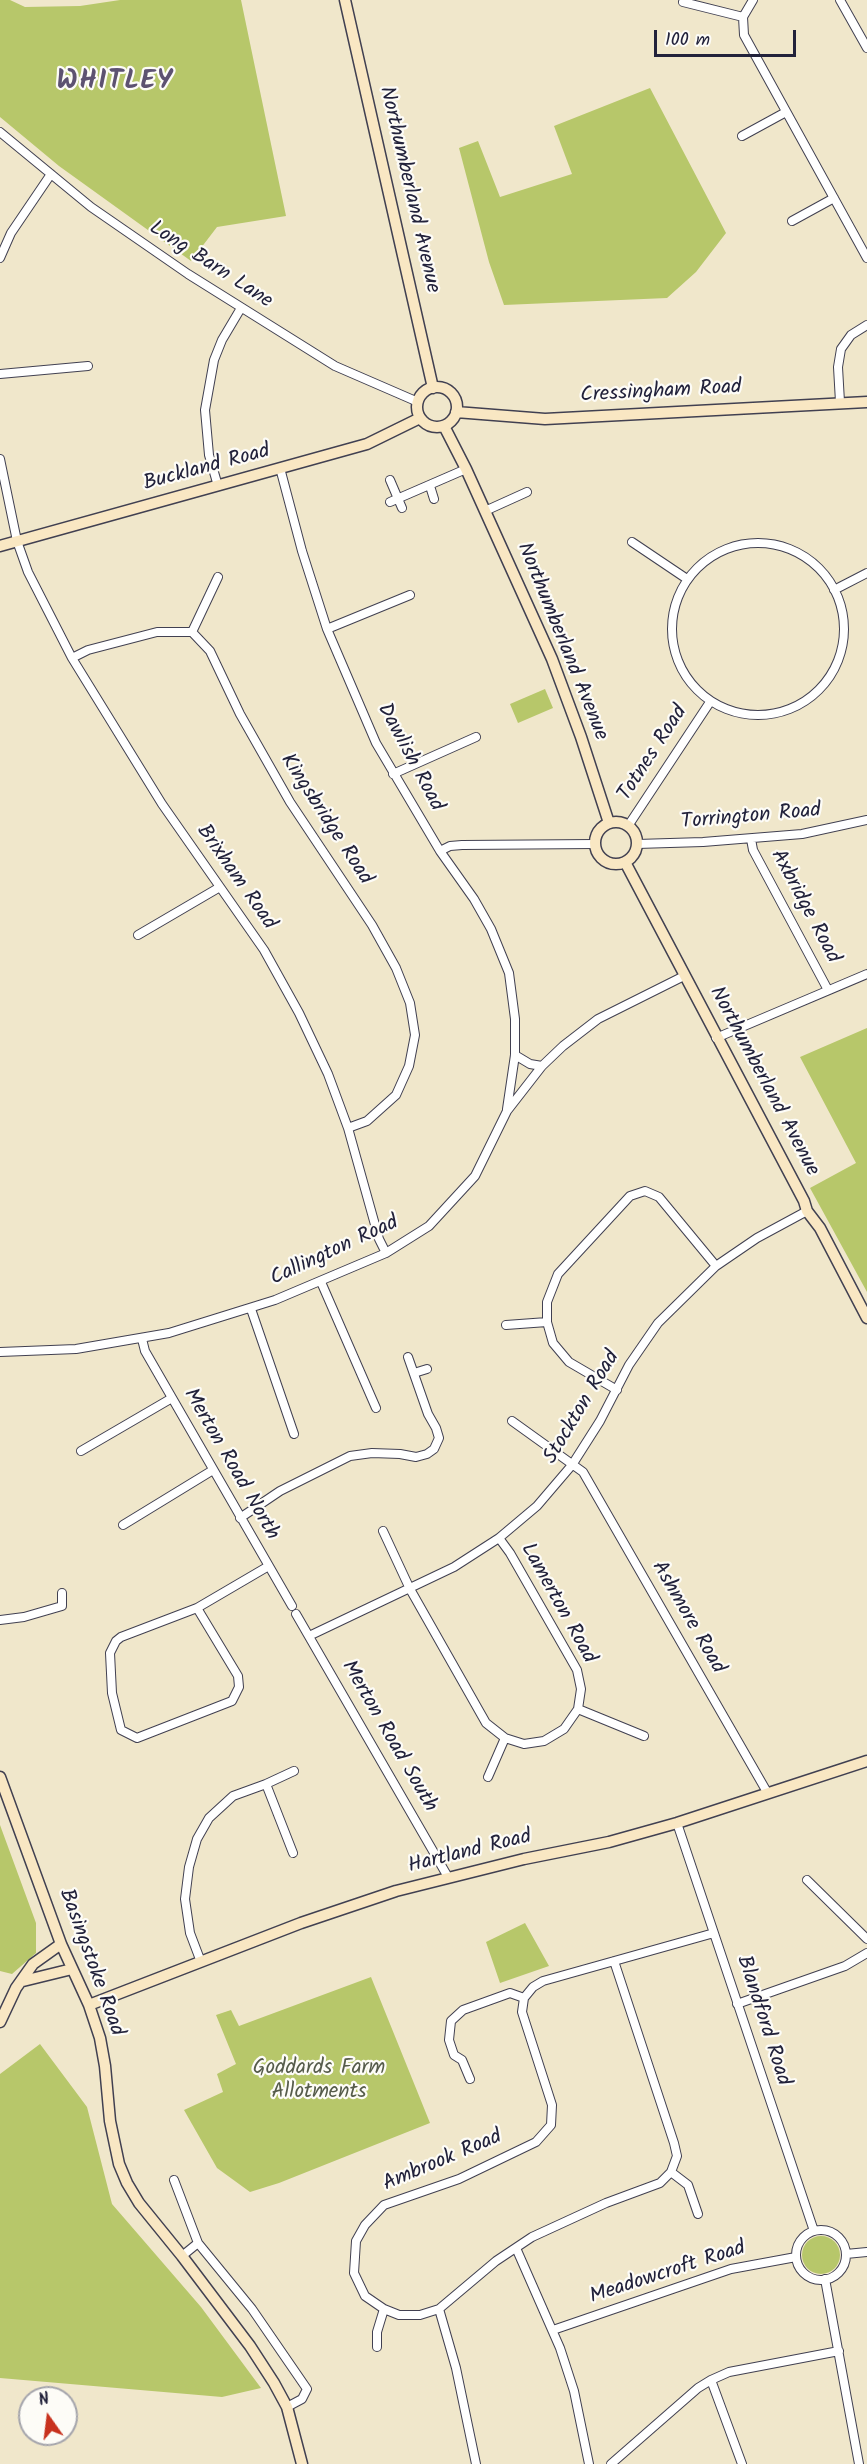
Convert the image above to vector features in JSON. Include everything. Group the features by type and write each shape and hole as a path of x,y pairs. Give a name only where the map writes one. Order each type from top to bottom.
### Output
{"street":[{"name":"Northumberland Avenue","path":"345,0 433,388"},
{"path":"753,0 743,17 744,35 867,258"},
{"path":"840,0 867,48"},
{"path":"683,2 743,17"},
{"path":"742,136 786,112"},
{"name":"Long Barn Lane","path":"0,132 91,207 241,308 335,366 418,402"},
{"path":"0,258 11,233 51,174"},
{"path":"792,221 834,198"},
{"path":"218,486 209,455 205,411 214,360 222,340 241,308"},
{"path":"840,402 838,367 841,349 850,335 867,325"},
{"path":"0,374 88,366"},
{"path":"433,388 446,390 455,399 454,418 444,426 430,426 420,418 418,402 423,393 433,388"},
{"name":"Cressingham Road","path":"456,412 544,419 867,402"},
{"name":"Buckland Road","path":"0,546 367,444 420,418"},
{"name":"Northumberland Avenue","path":"444,426 466,469 552,659 609,823"},
{"name":"Brixham Road","path":"0,459 17,541 28,572 72,658 162,804 264,950 299,1013 328,1074 348,1128 379,1239 386,1253"},
{"name":"Dawlish Road","path":"280,468 302,551 327,629 376,743 440,851 474,899 491,929 509,974 515,1019 515,1055 507,1111"},
{"path":"394,500 466,469"},
{"path":"390,480 394,500 402,507"},
{"path":"430,486 434,499"},
{"path":"485,511 527,492"},
{"path":"632,542 687,579"},
{"path":"747,543 788,549 803,556 821,569 834,590 843,614 844,643 835,670 818,692 794,708 770,715 739,714 710,702 686,676 673,645 673,623 678,598 687,579 708,559 732,547 747,543"},
{"path":"834,590 867,573"},
{"path":"72,658 88,650 156,632 192,632 218,577"},
{"path":"327,629 410,595"},
{"name":"Kingsbridge Road","path":"192,632 210,651 250,732 290,802 372,925 396,968 411,1003 415,1035 409,1066 396,1095 367,1121 348,1128"},
{"name":"Totnes Road","path":"628,826 710,702"},
{"path":"393,774 476,737"},
{"name":"Torrington Road","path":"637,844 751,839 802,834 867,820"},
{"path":"609,823 622,823 635,834 637,844 634,855 625,862 612,864 600,857 595,844 598,831 609,823"},
{"name":"Axbridge Road","path":"751,839 753,850 828,990"},
{"path":"440,851 450,846 462,845 595,844"},
{"name":"Northumberland Avenue","path":"625,862 716,1038 799,1191 807,1211 819,1228 867,1318"},
{"path":"138,935 220,887"},
{"path":"716,1038 867,974"},
{"name":"Callington Road","path":"0,1352 76,1349 142,1339 180,1330 250,1309 321,1282 386,1253 429,1226 475,1176 507,1111 542,1066 563,1046 598,1019 684,976"},
{"path":"515,1055 530,1064 542,1066"},
{"path":"616,1390 568,1362 553,1343 547,1322 547,1302 558,1274 630,1196 645,1191 659,1197 716,1266"},
{"name":"Stockton Road","path":"309,1636 454,1567 499,1538 537,1506 572,1465 600,1421 629,1365 658,1323 716,1266 757,1238 807,1211"},
{"path":"321,1282 376,1408"},
{"path":"250,1309 294,1434"},
{"path":"506,1325 547,1322"},
{"name":"Merton Road North","path":"142,1339 145,1351 267,1567 292,1606"},
{"path":"240,1518 280,1491 350,1456 400,1454 416,1457 427,1455 434,1449 439,1438 408,1357"},
{"path":"414,1373 427,1369"},
{"path":"81,1451 172,1398"},
{"name":"Ashmore Road","path":"513,1421 583,1472 767,1792"},
{"path":"123,1525 213,1470"},
{"path":"383,1532 410,1589 486,1724 505,1738 524,1744 544,1741 564,1729 578,1709 644,1736"},
{"name":"Lamerton Road","path":"499,1538 510,1553 577,1670 581,1689 578,1709"},
{"path":"197,1608 238,1676 239,1688 232,1701 137,1738 122,1730 111,1683 110,1653 116,1641 121,1637 197,1608 267,1567"},
{"path":"0,1620 24,1617 62,1606 62,1593"},
{"name":"Merton Road South","path":"296,1614 448,1877"},
{"path":"489,1777 505,1738"},
{"name":"Hartland Road","path":"89,2005 312,1920 396,1891 524,1859 609,1842 677,1823 867,1761"},
{"path":"201,1962 190,1933 185,1899 189,1867 197,1839 209,1818 233,1796 294,1771"},
{"name":"Basingstoke Road","path":"0,1777 61,1944 89,2005 105,2066 110,2121 119,2164 139,2203 250,2346 287,2407 302,2464"},
{"path":"266,1784 293,1853"},
{"name":"Blandford Road","path":"677,1823 814,2231"},
{"path":"807,1880 867,1939"},
{"path":"470,2079 462,2060 454,2055 449,2040 451,2021 463,2010 510,1993 524,1998 543,1980 714,1933"},
{"path":"0,2022 16,1988 37,1960 61,1944"},
{"path":"737,2004 845,1966 867,1953"},
{"path":"614,1961 674,2143 677,2156 671,2172 688,2185 698,2214"},
{"path":"23,1981 72,1969"},
{"name":"Ambrook Road","path":"524,1998 522,2012 525,2025 552,2105 551,2125 536,2142 459,2179 384,2205 365,2225 356,2241 354,2273 365,2296 384,2309 399,2315 420,2315 439,2309 496,2261 532,2237 596,2207 660,2183 671,2172"},
{"path":"174,2180 198,2243 252,2309 307,2388 302,2399 287,2407"},
{"path":"822,2230 836,2235 846,2254 838,2273 825,2279 809,2277 798,2265 796,2256 800,2241 814,2231 822,2230"},
{"path":"182,2256 198,2243"},
{"path":"516,2248 553,2330 574,2391 589,2464"},
{"path":"846,2254 867,2252"},
{"name":"Meadowcroft Road","path":"553,2330 731,2269 796,2256"},
{"path":"825,2279 859,2464"},
{"path":"377,2347 377,2331 384,2309"},
{"path":"439,2309 458,2379 476,2464"},
{"path":"611,2464 711,2380 729,2372 839,2351"},
{"path":"711,2380 742,2464"}],"green space":[{"path":"0,0 10,0 25,7 80,6 120,0 241,0 286,216 217,227 191,261 59,166 0,117"},
{"path":"650,88 726,233 696,272 667,298 504,305 489,262 459,148 478,141 500,197 572,174 554,126"},
{"path":"545,689 553,708 518,723 510,704"},
{"path":"867,1028 867,1292 810,1188 856,1163 800,1057"},
{"path":"0,1825 36,1923 36,1953 12,1974 0,1971"},
{"path":"525,1923 549,1966 500,1983 486,1942"},
{"name":"Goddards Farm Allotments","path":"371,1977 430,2123 279,2183 250,2192 217,2168 184,2110 223,2092 217,2074 236,2064 216,2015 231,2010 239,2026"},
{"path":"40,2044 87,2107 112,2204 201,2307 261,2388 222,2397 0,2378 0,2074"},
{"path":"821,2236 835,2241 840,2255 835,2269 821,2274 807,2269 802,2255 807,2241"}],"district":[{"name":"WHITLEY","path":"115,83"}]}
